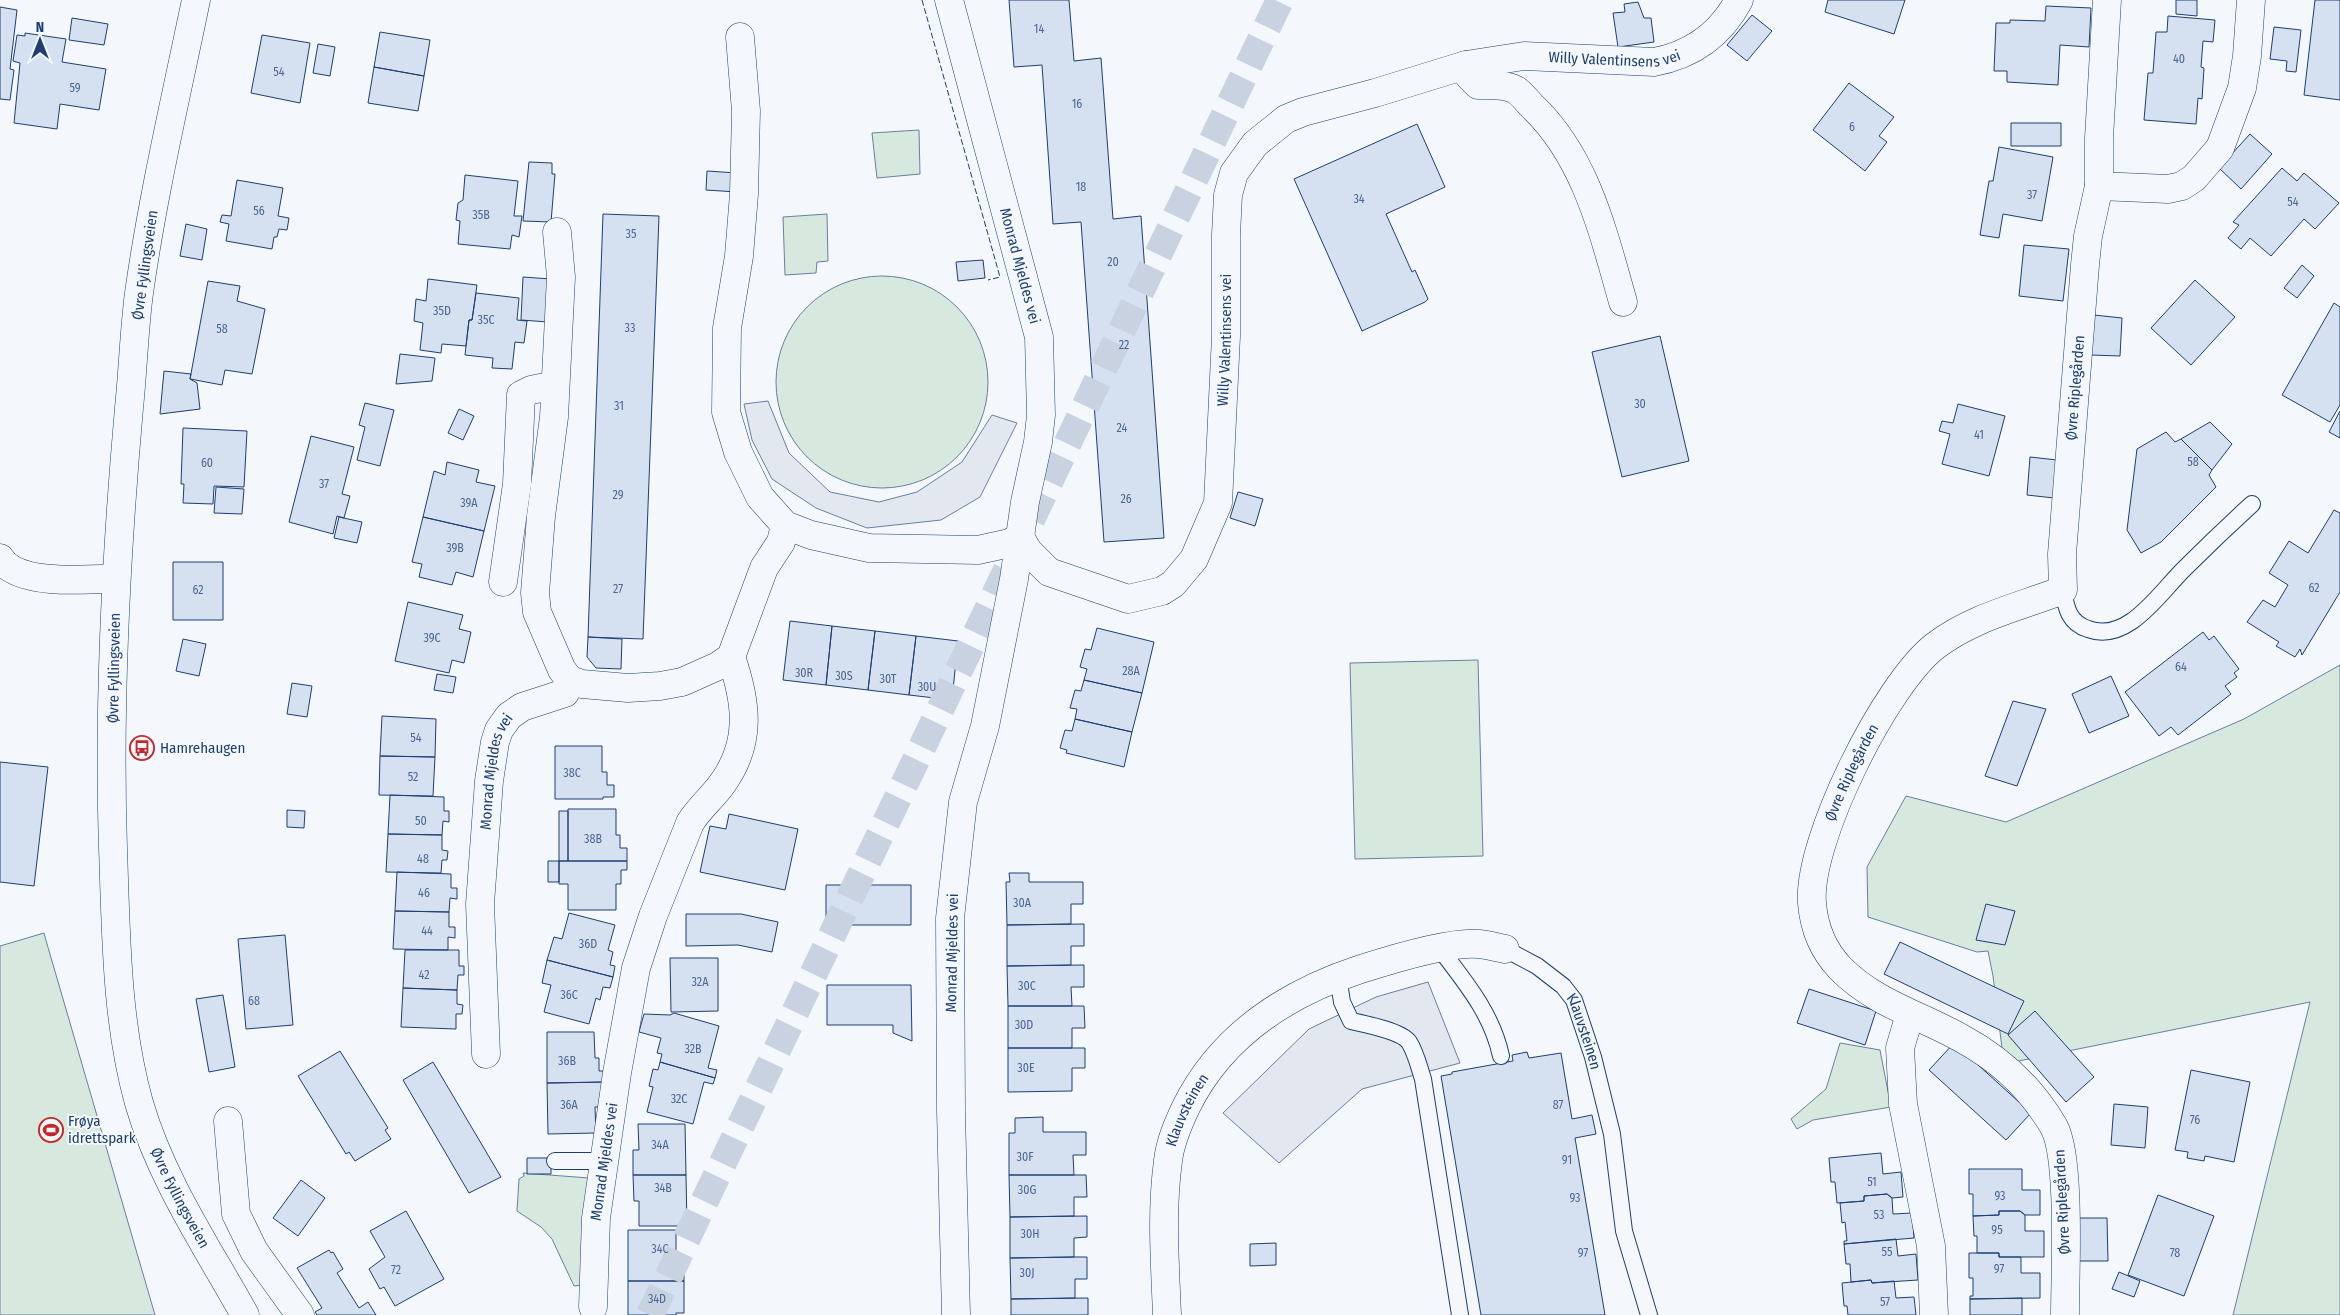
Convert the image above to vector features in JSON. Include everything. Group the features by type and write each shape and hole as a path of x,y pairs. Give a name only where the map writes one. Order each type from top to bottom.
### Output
{"street":[{"name":"Øvre Fyllingsveien","path":"196,0 152,215 139,296 115,578 112,834 118,980 131,1068 140,1105 152,1141 171,1182 245,1315"},
{"name":"Monrad Mjeldes vei","path":"949,0 1040,337 1041,416 1038,442 1025,502 1014,579 985,726 963,802 950,918 956,1315"},
{"name":"Willy Valentinsens vei","path":"1020,537 1028,551 1049,572 1128,599 1162,591 1173,584 1194,559 1201,547 1218,503 1226,336 1228,195 1234,173 1255,144 1288,118 1466,65 1524,56 1654,62 1664,60 1685,54 1707,40 1724,23 1739,0"},
{"name":"Øvre Riplegården","path":"2066,1315 2063,1162 2056,1131 2036,1097 2014,1075 1962,1038 1910,1014 1862,988 1838,966 1817,934 1811,901 1816,868 1826,832 1838,801 1872,730 1889,700 1914,665 1964,626 2063,590 2062,554 2085,265 2088,236 2099,186 2099,138 2107,0"},
{"path":"2099,186 2168,189 2182,186 2194,178 2220,148 2242,88 2247,56 2251,0"},
{"path":"740,37 746,110 744,194 739,256 727,328 726,412 738,452 760,497 785,525 811,535 869,548 978,550 1010,543 1020,537"},
{"path":"1466,65 1469,76 1478,85 1505,86 1516,90 1550,123 1563,142 1598,214 1622,302"},
{"path":"557,232 561,276 554,417 541,516 535,593 537,612 562,670 570,680 582,684 628,688 660,686 682,682 718,666 731,656 764,568 781,542 785,525"},
{"path":"503,582 517,484 521,395 531,390 555,385"},
{"path":"0,558 4,566 18,573 38,577 74,580 115,578"},
{"name":"Monrad Mjeldes vei","path":"594,1307 596,1218 617,1073 636,968 653,916 690,822 698,810 721,786 736,763 743,742 745,724 737,674 731,656"},
{"name":"Monrad Mjeldes vei","path":"486,1054 480,904 489,781 495,742 499,730 509,716 522,707 565,693 570,680"},
{"name":"Klauvsteinen","path":"1167,1315 1163,1220 1168,1159 1178,1124 1198,1083 1225,1049 1256,1020 1297,995 1338,976 1385,962 1440,949 1478,944 1505,949"},
{"path":"1910,1014 1900,1048 1903,1104 1931,1246 1934,1315"},
{"path":"228,1121 236,1214 254,1251 300,1315"}],"lane":[{"name":"Øvre Riplegården","path":"2063,590 2067,613 2080,626 2100,634 2124,627 2136,619 2184,568 2252,504"},
{"path":"1440,949 1469,986 1483,1008 1493,1027 1501,1056"},
{"name":"Klauvsteinen","path":"1505,949 1537,966 1564,986 1574,1000 1593,1057 1612,1134 1624,1231 1649,1315"},
{"path":"1338,976 1342,1002 1351,1020 1399,1035 1408,1040 1414,1051 1423,1079 1460,1315"},
{"path":"555,1161 604,1161"}],"shaded area":[{"path":"919,130 920,174 877,178 872,133"},
{"path":"827,214 828,261 817,262 816,273 785,275 783,217"},
{"path":"882,276 903,278 923,284 941,294 957,307 970,323 980,341 986,361 988,382 986,403 980,423 970,441 957,457 941,470 923,480 903,486 882,488 861,486 841,480 823,470 807,457 794,441 784,423 778,403 776,382 778,361 784,341 794,323 807,307 823,294 841,284 861,278"},
{"path":"768,401 789,453 830,492 879,502 917,492 962,462 992,415 1017,423 980,497 941,520 867,528 816,508 772,479 752,440 744,404"},
{"path":"1478,660 1483,856 1355,859 1350,663"},
{"path":"2340,665 2340,1315 2233,1315 2310,1002 2004,1064 1988,951 1977,952 1868,917 1867,867 1906,796 2006,822 2244,719"},
{"name":"Frøya idrettspark","path":"44,933 155,1315 0,1315 0,946"},
{"path":"1428,982 1460,1063 1362,1089 1279,1163 1223,1113 1309,1029 1376,997"},
{"path":"1840,1043 1880,1050 1891,1107 1813,1120 1797,1129 1791,1119 1826,1089"},
{"path":"523,1173 589,1178 583,1285 574,1286 552,1239 541,1227 517,1211 519,1179 524,1176"}],"building":[{"path":"1009,0 1069,0 1074,61 1101,58 1113,219 1141,216 1164,538 1104,542 1081,222 1053,224 1042,65 1014,67"},
{"path":"1828,0 1905,0 1894,34 1825,12"},
{"path":"2176,0 2197,0 2197,16 2176,14"},
{"path":"2315,0 2340,0 2340,100 2304,95"},
{"path":"1638,2 1644,18 1651,18 1654,42 1618,47 1613,13 1625,12 1624,4"},
{"path":"2046,6 2091,8 2089,47 2060,45 2058,85 2007,82 2007,71 1994,71 1996,23 2010,23 2010,20 2045,21"},
{"path":"0,7 17,10 10,69 14,70 10,100 0,99"},
{"path":"1752,15 1772,31 1747,61 1727,45"},
{"path":"2168,16 2215,20 2213,42 2203,41 2201,67 2204,68 2202,99 2198,98 2196,124 2144,120 2148,73 2153,73 2156,32 2167,32"},
{"path":"72,18 108,24 104,45 69,40"},
{"path":"2274,27 2301,30 2296,72 2286,71 2287,61 2270,59"},
{"path":"380,32 430,40 424,76 374,67"},
{"path":"25,33 66,39 62,62 106,69 99,110 60,104 57,129 14,123 20,63 13,61 17,35 25,36"},
{"path":"262,35 310,43 300,103 251,93"},
{"path":"318,44 335,47 330,76 313,73"},
{"path":"374,67 424,76 418,111 368,103"},
{"path":"1849,83 1894,117 1879,136 1887,142 1865,171 1813,130"},
{"path":"2011,123 2061,123 2061,146 2011,146"},
{"path":"1417,124 1445,187 1386,214 1412,272 1415,270 1428,299 1362,331 1294,179"},
{"path":"2250,134 2272,154 2241,189 2219,168"},
{"path":"1999,147 2053,157 2042,221 2003,214 1999,238 1980,235 1989,181 1993,181"},
{"path":"529,162 552,163 552,174 555,174 551,222 523,221"},
{"path":"2282,168 2297,181 2304,173 2339,203 2315,229 2304,219 2271,256 2250,238 2241,249 2228,238 2239,225 2233,222"},
{"path":"707,171 737,173 737,192 706,190"},
{"path":"465,175 518,181 514,216 522,216 519,237 512,235 510,249 458,244 460,221 456,220 458,203 463,200"},
{"path":"237,180 283,188 278,216 289,218 287,230 279,229 277,237 274,237 272,249 226,241 229,224 220,222 222,215 231,216"},
{"path":"603,214 659,216 643,639 588,637"},
{"path":"186,224 207,229 202,260 180,256"},
{"path":"2024,245 2069,249 2063,301 2019,296"},
{"path":"983,260 985,278 958,281 956,262"},
{"path":"2302,265 2314,276 2297,298 2284,288"},
{"path":"523,277 551,279 548,322 521,320"},
{"path":"428,279 477,285 472,320 469,320 466,346 442,344 441,353 420,350 423,323 414,321 416,299 426,301"},
{"path":"2195,280 2235,317 2191,365 2151,328"},
{"path":"208,281 240,286 237,301 265,309 252,374 225,370 222,385 190,379"},
{"path":"476,293 519,298 517,320 527,321 524,343 515,342 512,369 492,368 493,358 465,355 469,320 472,320"},
{"path":"2334,303 2340,307 2340,405 2330,422 2282,395"},
{"path":"2094,315 2122,318 2120,356 2091,355"},
{"path":"1660,336 1689,461 1622,477 1592,352"},
{"path":"400,354 435,358 432,381 396,384"},
{"path":"164,371 191,374 190,379 197,383 200,409 160,414"},
{"path":"365,403 394,410 380,466 357,460 365,427 359,425"},
{"path":"1958,404 2005,416 1989,476 1942,464 1950,434 1939,431 1942,421 1953,423"},
{"path":"459,409 474,416 463,440 448,433"},
{"path":"2340,411 2340,438 2329,432"},
{"path":"2210,422 2232,444 2212,470 2181,439"},
{"path":"183,428 247,431 244,487 214,486 213,504 183,503 184,484 181,484"},
{"path":"2166,432 2175,442 2181,439 2212,470 2209,475 2216,487 2161,542 2141,553 2127,530 2137,449"},
{"path":"311,436 354,447 342,494 350,496 344,518 337,516 333,534 289,522"},
{"path":"2030,457 2057,460 2054,498 2027,495"},
{"path":"447,462 479,470 476,482 495,486 484,531 423,517 434,471 445,475"},
{"path":"216,487 244,489 242,514 214,513"},
{"path":"1238,492 1263,499 1255,526 1230,518"},
{"path":"2334,510 2340,513 2340,592 2302,655 2300,649 2295,657 2276,646 2279,642 2247,622 2263,600 2275,607 2288,585 2269,573 2289,541 2308,553"},
{"path":"339,517 362,522 357,543 334,538"},
{"path":"423,517 484,531 473,577 456,572 452,585 419,577 422,564 412,562"},
{"path":"173,562 223,562 223,620 173,620"},
{"path":"408,602 463,615 459,629 471,632 464,663 452,660 449,673 395,661"},
{"path":"790,621 832,626 826,685 783,680"},
{"path":"832,626 875,631 868,690 826,685"},
{"path":"1097,628 1154,642 1142,693 1084,680 1087,669 1080,667 1085,649 1091,650"},
{"path":"875,631 916,636 909,695 868,690"},
{"path":"2203,632 2209,640 2214,636 2239,669 2234,673 2237,677 2225,686 2231,694 2178,735 2171,727 2159,736 2125,692"},
{"path":"916,636 958,641 952,700 909,695"},
{"path":"588,637 622,639 621,669 596,668 587,657"},
{"path":"183,639 206,644 199,676 176,671"},
{"path":"437,674 456,677 453,693 434,690"},
{"path":"2111,676 2129,716 2089,733 2072,694"},
{"path":"1084,680 1142,693 1132,732 1075,719 1077,709 1070,708 1075,690 1081,691"},
{"path":"292,683 312,686 307,717 287,714"},
{"path":"2013,701 2046,709 2017,786 1985,776"},
{"path":"382,716 436,719 435,757 380,756"},
{"path":"1075,719 1132,732 1124,767 1066,753 1067,750 1060,748 1065,730 1072,731"},
{"path":"555,746 602,746 602,772 607,772 607,785 614,785 614,797 603,797 603,799 555,799"},
{"path":"380,756 435,757 433,796 379,795"},
{"path":"0,762 48,767 34,886 0,882"},
{"path":"390,795 444,797 444,811 449,811 449,822 443,821 442,835 388,834"},
{"path":"568,809 616,809 616,835 620,835 620,848 627,848 627,861 568,861"},
{"path":"287,810 305,811 304,828 287,827"},
{"path":"559,811 568,811 568,861 559,861"},
{"path":"729,814 798,829 785,890 700,872 710,826 726,829"},
{"path":"388,834 442,835 442,850 448,851 447,860 442,860 441,873 386,872"},
{"path":"548,861 559,861 559,882 548,882"},
{"path":"559,861 627,861 627,870 621,870 621,884 616,884 616,910 568,910 568,884 559,884"},
{"path":"397,872 451,874 451,888 457,888 457,899 450,898 449,912 395,911"},
{"path":"1009,873 1029,873 1029,882 1083,882 1083,904 1071,904 1071,924 1007,925 1006,882 1010,882"},
{"path":"826,885 911,885 911,925 826,925"},
{"path":"1986,904 2015,911 2005,945 1976,940"},
{"path":"395,911 449,912 449,927 455,927 455,938 448,937 448,950 393,949"},
{"path":"569,913 615,925 608,950 613,952 610,965 615,966 613,977 547,960 554,937 562,939"},
{"path":"686,914 741,914 778,922 772,952 738,945 686,946"},
{"path":"1084,924 1084,946 1071,946 1071,965 1007,966 1007,925"},
{"path":"285,935 293,1025 246,1029 238,939"},
{"path":"1900,942 2024,1001 2008,1034 1884,974"},
{"path":"405,950 459,950 459,966 464,966 464,975 458,975 457,990 403,988"},
{"path":"670,958 718,958 718,1011 671,1012"},
{"path":"547,960 613,977 610,988 603,987 600,1000 596,998 589,1024 544,1012 551,985 542,983"},
{"path":"1084,965 1084,987 1071,987 1072,1006 1008,1006 1007,966"},
{"path":"827,985 911,985 912,1041 893,1033 893,1025 827,1025"},
{"path":"403,988 457,990 457,1004 463,1005 462,1014 456,1014 456,1029 401,1027"},
{"path":"1809,989 1876,1011 1865,1045 1797,1023"},
{"path":"223,995 235,1067 209,1072 196,999"},
{"path":"1008,1006 1084,1006 1085,1028 1072,1028 1072,1048 1008,1048"},
{"path":"2035,1011 2094,1077 2066,1102 2008,1035"},
{"path":"674,1013 719,1026 708,1068 717,1070 715,1078 660,1062 662,1054 657,1053 661,1038 639,1032 644,1014 670,1015"},
{"path":"547,1032 594,1032 595,1058 599,1058 599,1071 605,1071 606,1082 547,1083"},
{"path":"1954,1043 2031,1113 2006,1140 1929,1070"},
{"path":"1008,1048 1085,1048 1085,1068 1072,1068 1072,1091 1008,1092"},
{"path":"340,1051 388,1128 385,1130 391,1139 355,1161 349,1152 346,1154 298,1076"},
{"path":"1527,1052 1529,1058 1561,1053 1572,1119 1592,1115 1596,1134 1575,1138 1605,1315 1481,1315 1441,1076 1452,1074 1452,1072 1513,1061 1512,1055"},
{"path":"433,1062 501,1177 469,1193 403,1080"},
{"path":"660,1062 715,1078 713,1084 704,1082 693,1124 647,1112 653,1087 649,1086 653,1069 658,1070"},
{"path":"2191,1070 2250,1082 2234,1162 2205,1156 2204,1161 2187,1158 2188,1152 2175,1150"},
{"path":"606,1082 606,1093 600,1094 600,1107 595,1107 596,1133 548,1134 547,1083"},
{"path":"2114,1104 2148,1107 2145,1148 2111,1145"},
{"path":"1043,1117 1043,1132 1086,1132 1086,1155 1073,1155 1074,1175 1009,1175 1009,1133 1015,1133 1015,1118"},
{"path":"638,1124 685,1124 686,1175 633,1175 633,1150 639,1150"},
{"path":"1881,1153 1883,1174 1901,1172 1903,1197 1892,1198 1887,1194 1864,1196 1864,1201 1837,1203 1835,1182 1831,1182 1829,1158"},
{"path":"527,1158 551,1158 551,1174 527,1174"},
{"path":"1969,1169 2022,1169 2022,1190 2040,1190 2040,1215 2025,1215 2020,1211 1999,1211 1999,1215 1973,1216 1973,1194 1969,1194"},
{"path":"633,1175 686,1175 687,1226 639,1226 639,1201 634,1201"},
{"path":"1009,1175 1086,1175 1087,1197 1074,1197 1074,1216 1010,1217"},
{"path":"301,1180 325,1198 298,1236 273,1218"},
{"path":"1887,1194 1892,1198 1893,1214 1912,1213 1914,1238 1844,1244 1844,1241 1847,1241 1845,1222 1842,1223 1840,1203 1864,1201 1864,1196"},
{"path":"2158,1195 2214,1216 2184,1296 2128,1275"},
{"path":"406,1211 444,1279 395,1306 384,1287 380,1289 369,1269 385,1257 370,1231"},
{"path":"1999,1211 2020,1211 2025,1215 2025,1231 2044,1231 2044,1257 1999,1257 1999,1253 1977,1253 1977,1236 1974,1236 1973,1216 1999,1215"},
{"path":"1087,1216 1087,1237 1074,1238 1074,1257 1010,1258 1010,1217"},
{"path":"2071,1218 2107,1218 2108,1261 2072,1261"},
{"path":"628,1230 676,1230 676,1255 684,1255 684,1281 628,1281"},
{"path":"1896,1239 1898,1256 1916,1254 1918,1280 1872,1283 1871,1280 1851,1282 1850,1264 1846,1264 1844,1244"},
{"path":"1276,1243 1276,1265 1250,1266 1250,1244"},
{"path":"329,1250 331,1253 333,1252 343,1269 337,1273 359,1308 368,1302 376,1315 317,1315 315,1312 322,1308 297,1268"},
{"path":"1969,1253 1999,1253 1999,1257 2021,1257 2021,1273 2040,1273 2040,1298 1970,1299 1970,1296 1973,1296 1973,1278 1969,1278"},
{"path":"1087,1257 1087,1279 1075,1279 1075,1298 1011,1299 1010,1258"},
{"path":"2119,1272 2140,1281 2134,1297 2112,1289"},
{"path":"1871,1280 1872,1283 1894,1281 1896,1298 1914,1297 1916,1315 1848,1315 1847,1306 1844,1306 1842,1283"},
{"path":"628,1281 684,1281 684,1313 676,1313 676,1315 628,1315"},
{"path":"1088,1298 1088,1315 1011,1315 1011,1299"},
{"path":"2022,1298 2022,1315 1970,1315 1970,1299"}],"tunnel":[{"path":"650,1315 1280,0"}],"fence":[{"path":"922,0 1000,277 988,280"}],"place":[{"name":"Hamrehaugen","path":"142,748"},
{"name":"Frøya idrettspark","path":"51,1130"}]}
